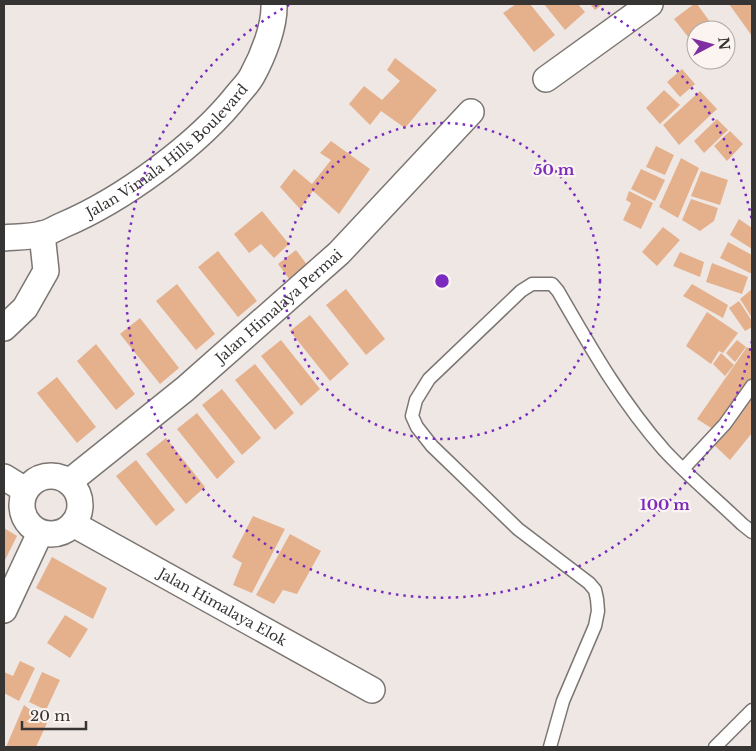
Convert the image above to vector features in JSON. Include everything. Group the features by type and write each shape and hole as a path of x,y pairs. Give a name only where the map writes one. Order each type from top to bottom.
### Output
{"street":[{"name":"Jalan Vimala Hills Boulevard","path":"4,238 42,234 81,218 109,202 163,165 200,134 225,111 252,76 269,37 275,15 274,4"},
{"path":"546,79 650,4"},
{"name":"Jalan Himalaya Permai","path":"69,482 185,389 339,253 471,112"},
{"path":"4,328 25,308 46,272 42,234"},
{"path":"50,476 69,482 76,490 79,498 78,516 73,524 58,534 40,533 31,528 25,520 22,510 25,490 40,477 50,476"},
{"path":"4,477 25,490"},
{"name":"Jalan Himalaya Elok","path":"73,524 372,690"},
{"path":"4,610 40,533"}],"lane":[{"path":"550,747 563,701 595,626 598,611 595,590 589,583 518,529 432,446 417,427 412,416 416,400 429,379 522,291 532,284 552,284 558,291 601,367 619,393 665,450 752,532"},
{"path":"684,468 725,424 752,386"},
{"path":"715,747 752,710"}],"building":[{"path":"516,4 530,4 555,35 534,52 503,13"},
{"path":"544,4 578,4 585,12 565,30"},
{"path":"590,4 603,4 595,10"},
{"path":"694,4 697,4 709,20 686,20 686,34 674,19"},
{"path":"729,4 752,4 752,36"},
{"path":"395,58 437,90 405,128 381,111 370,125 349,104 364,86 382,100 400,81 387,70"},
{"path":"682,69 695,84 680,97 667,82"},
{"path":"664,90 680,105 660,124 646,108"},
{"path":"700,91 717,109 679,145 663,125"},
{"path":"717,119 728,130 704,153 694,141"},
{"path":"730,131 743,144 727,161 714,146"},
{"path":"331,141 370,169 339,214 313,191 300,209 280,187 294,169 312,184 331,160 320,153"},
{"path":"656,146 674,155 665,175 646,167"},
{"path":"681,158 699,168 678,218 659,207"},
{"path":"641,169 665,180 655,201 631,189"},
{"path":"701,171 728,180 720,205 691,196"},
{"path":"629,191 653,203 641,229 623,220 631,203 626,200"},
{"path":"691,199 718,208 714,221 700,231 682,220"},
{"path":"262,211 289,244 274,258 261,244 249,253 234,234"},
{"path":"739,219 752,228 752,249 730,235"},
{"path":"663,227 680,240 657,266 642,252"},
{"path":"728,242 752,255 752,274 720,258"},
{"path":"296,250 308,266 290,280 278,264"},
{"path":"218,251 257,301 238,317 198,267"},
{"path":"680,252 704,262 700,277 673,266"},
{"path":"712,263 748,277 742,294 706,282"},
{"path":"177,284 215,334 196,350 156,301"},
{"path":"692,284 728,305 723,318 683,296"},
{"path":"346,289 385,339 366,355 326,305"},
{"path":"752,289 752,318 740,299"},
{"path":"739,301 752,321 752,327 745,331 729,308"},
{"path":"707,312 738,333 723,353 719,351 711,364 686,346"},
{"path":"310,315 349,364 330,381 290,331"},
{"path":"140,318 179,368 160,384 120,334"},
{"path":"281,340 320,389 301,406 261,356"},
{"path":"737,340 746,347 735,362 726,353"},
{"path":"96,344 135,394 116,410 77,361"},
{"path":"747,347 752,350 752,378 716,431 697,419"},
{"path":"721,353 734,365 725,376 713,364"},
{"path":"255,364 294,413 275,430 235,380"},
{"path":"57,377 96,427 77,443 37,393"},
{"path":"222,389 261,438 242,455 202,405"},
{"path":"752,398 752,433 730,460 714,445"},
{"path":"197,413 235,462 217,479 177,429"},
{"path":"166,438 205,487 186,504 146,454"},
{"path":"136,460 175,510 156,526 116,476"},
{"path":"253,516 285,529 252,593 233,585 242,563 232,557"},
{"path":"4,528 17,536 4,562"},
{"path":"290,534 321,551 297,594 283,590 274,604 256,595"},
{"path":"52,557 107,588 93,619 36,588"},
{"path":"65,615 88,629 70,658 47,643"},
{"path":"20,661 35,668 19,701 4,693 4,672 13,676"},
{"path":"42,672 60,680 46,710 29,702"},
{"path":"24,705 47,723 36,747 6,747"}]}
